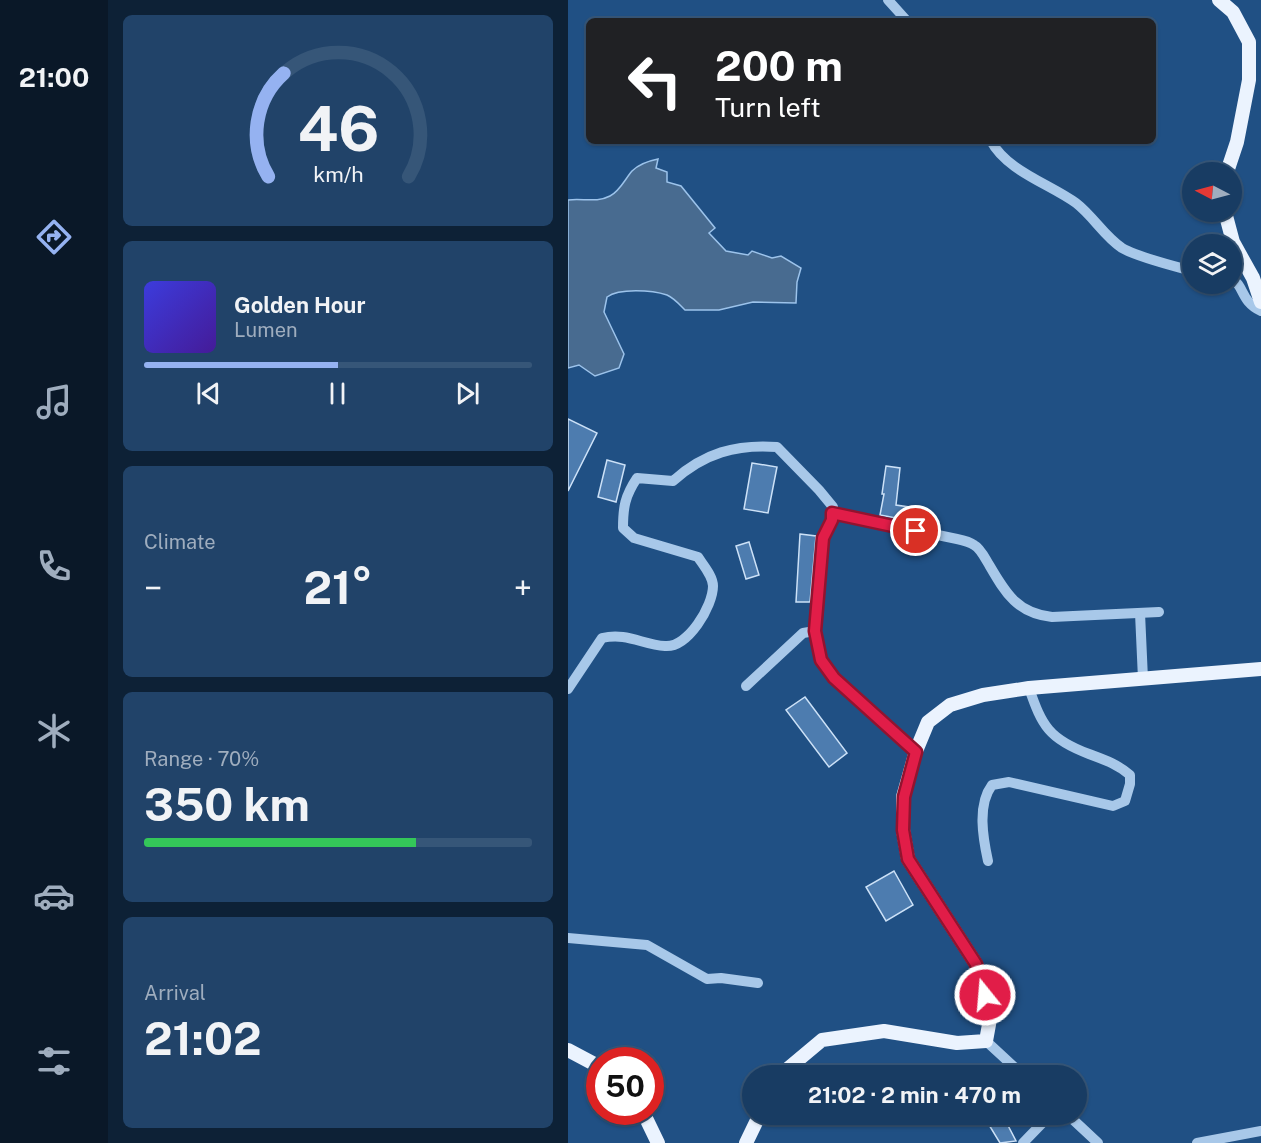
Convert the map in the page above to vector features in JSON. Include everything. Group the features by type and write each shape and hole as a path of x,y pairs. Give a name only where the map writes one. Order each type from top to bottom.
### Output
{"main road":[{"path":"1219,0 1233,12 1249,42 1249,80 1237,142 1230,162"},
{"path":"1228,222 1233,242 1253,278 1261,302"},
{"path":"792,1065 822,1040 884,1031 956,1043 986,1041 990,1019 976,964 908,859 903,830 904,797 916,752 928,722 950,705 983,695 1028,688 1261,669"},
{"path":"568,1050 586,1060"},
{"path":"649,1125 658,1143"},
{"path":"746,1143 755,1125"}],"street":[{"path":"888,0 904,18"},
{"path":"994,144 1006,158 1036,181 1076,203 1122,248 1182,268"},
{"path":"1242,292 1249,305 1261,311"},
{"path":"568,689 602,638 613,635 667,647 684,640 696,627 709,603 713,585 698,557 634,538 623,528 623,508 629,490 637,478 673,481 700,460 717,453 758,445 777,447 833,507 832,520 823,538 815,631 821,660 834,678 916,752"},
{"path":"832,513 957,539 975,545 1016,604 1036,615 1052,617 1159,612"},
{"path":"1140,613 1143,679"},
{"path":"746,686 803,633 815,631"},
{"path":"988,861 982,836 984,806 987,791 992,785 1009,782 1113,806 1124,801 1130,784 1130,775 1118,765 1059,741 1045,727 1028,688"},
{"path":"568,938 647,945 707,979 721,978 758,983"},
{"path":"986,1041 1012,1065"},
{"path":"1023,1143 1040,1125"},
{"path":"1079,1125 1098,1143"},
{"path":"1197,1143 1261,1131"}],"water":[{"path":"658,159 656,168 667,172 667,182 681,186 715,228 709,233 726,251 748,255 752,251 772,258 781,256 801,268 797,282 796,303 753,302 719,310 685,310 672,298 661,293 619,292 607,297 604,312 624,354 619,368 595,376 579,365 568,368 568,200 595,200 610,196 620,188 635,169 644,163"}],"building":[{"path":"568,419 597,433 568,491"},
{"path":"607,460 625,465 616,502 598,497"},
{"path":"752,463 777,467 768,513 744,509"},
{"path":"886,466 900,468 896,505 909,507 907,520 880,515"},
{"path":"800,534 816,536 810,602 796,602"},
{"path":"749,542 759,575 746,579 736,546"},
{"path":"805,697 847,753 829,767 786,710"},
{"path":"894,871 913,905 886,921 866,887"},
{"path":"989,1125 1008,1125 1016,1141 1000,1143"}],"route":[{"path":"916,531 832,513 832,520 823,538 815,631 821,660 834,678 916,752 904,797 903,830 908,859 976,964 985,995"}]}
